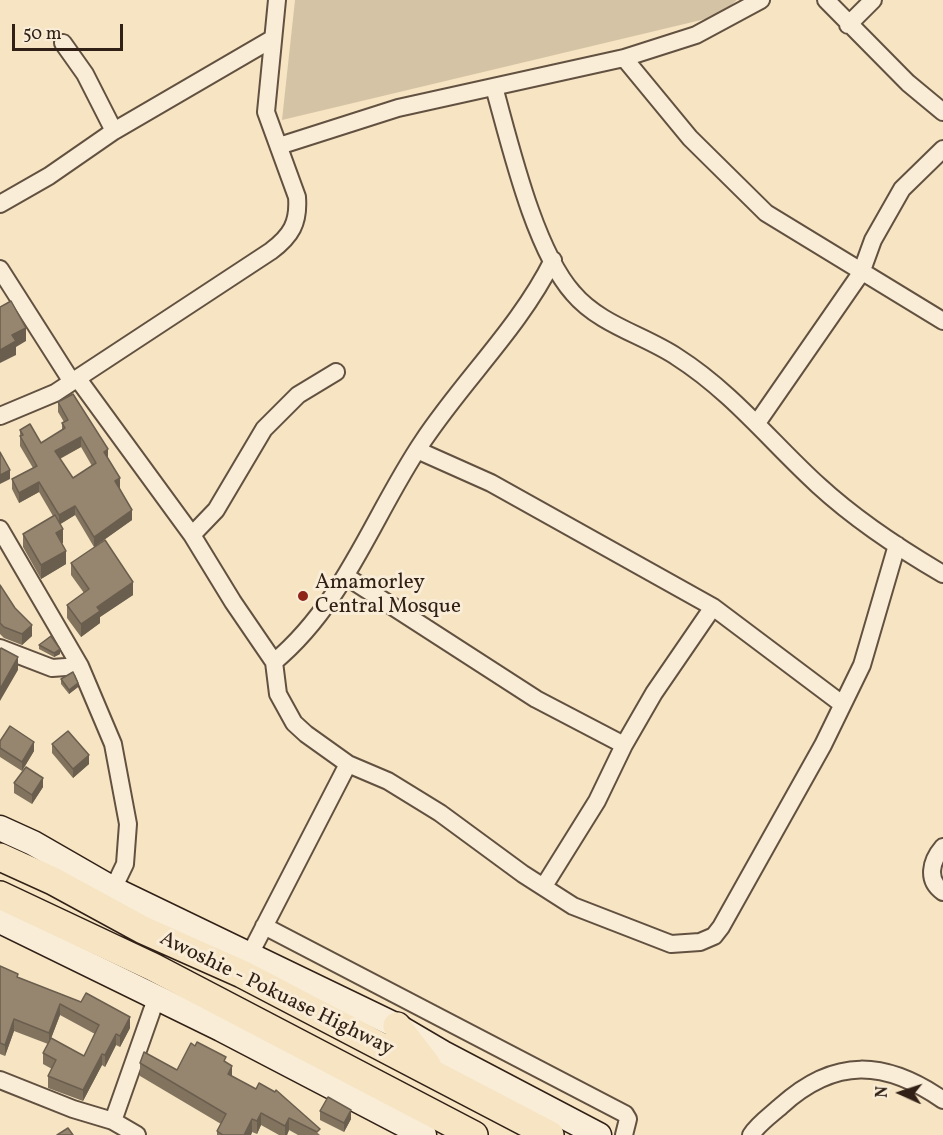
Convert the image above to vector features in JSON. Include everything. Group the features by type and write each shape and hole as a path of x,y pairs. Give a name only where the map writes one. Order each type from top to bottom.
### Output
{"main road":[{"name":"Awoshie - Pokuase Highway","path":"0,857 53,880 142,930 242,974 550,1135"},
{"name":"Awoshie - Pokuase Highway","path":"0,895 153,967 474,1135"},
{"path":"397,1026 434,1073"}],"street":[{"path":"0,416 55,393 271,250 291,233 298,212 297,197 266,112 277,0"},
{"path":"279,146 389,111 624,58 696,35 760,0"},
{"path":"826,0 848,25 908,83 943,112"},
{"path":"848,25 873,0"},
{"path":"0,204 49,177 114,131 272,39"},
{"path":"63,43 85,74 114,131"},
{"path":"624,58 690,138 766,213 943,321"},
{"path":"495,87 518,173 553,260 573,293 603,318 677,356 757,423 818,485 897,544 943,574"},
{"path":"757,423 861,273 873,240 897,196 943,149"},
{"path":"274,662 316,622 347,577 417,450 510,331 536,294 553,260"},
{"path":"0,269 75,380 192,535 232,602 274,662 278,694 294,723 348,764 388,781 440,813 523,874 573,906 671,944 688,945 714,936 811,766 862,665 897,544"},
{"path":"192,535 216,510 264,429 298,395 336,372"},
{"path":"417,450 491,483 713,607 842,704"},
{"path":"0,529 80,666 113,744 128,824 125,864 113,889"},
{"path":"347,577 536,699 624,745"},
{"path":"544,886 597,801 624,745 654,693 713,607"},
{"path":"0,648 52,668 80,666"},
{"path":"250,954 348,764"},
{"path":"0,828 33,843 113,889 397,1026 443,1053 599,1135"},
{"path":"943,847 934,861 932,877 935,885 943,892"},
{"path":"0,921 221,1029 424,1135"},
{"path":"264,926 625,1114 628,1119 624,1135"},
{"path":"113,1121 156,999"},
{"path":"751,1135 799,1090 852,1070 870,1068 898,1075 943,1100"},
{"path":"0,1080 73,1109 113,1121 137,1135"}],"shaded area":[{"path":"295,0 737,0 718,16 282,120"}],"building":[{"path":"11,301 26,328 12,335 16,341 0,350 0,307"},
{"path":"73,394 108,449 104,452 120,478 115,481 132,510 94,537 75,506 59,515 39,482 19,493 12,479 37,466 20,436 23,435 20,430 30,424 41,443 65,428 62,423 68,420 58,402","holes":["81,437 96,463 73,478 55,451"]},
{"path":"0,452 10,470 0,475"},
{"path":"55,515 63,529 56,533 66,551 41,565 23,534"},
{"path":"105,540 133,582 97,607 100,611 81,624 67,605 89,589 71,563"},
{"path":"0,585 15,608 32,625 22,634 0,623"},
{"path":"51,636 60,649 54,653 39,645"},
{"path":"1,648 18,657 0,689 0,650"},
{"path":"73,672 78,683 69,690 61,679"},
{"path":"10,726 34,742 22,762 0,748 0,741"},
{"path":"68,731 89,755 73,769 52,744"},
{"path":"26,767 43,778 32,795 14,783"},
{"path":"0,966 18,974 17,977 81,1002 86,993 130,1017 120,1036 116,1034 105,1055 102,1054 83,1090 48,1076 56,1060 43,1053 51,1038 84,1056 99,1025 60,1004 49,1033 14,1019 5,1045 0,1043"},
{"path":"197,1042 226,1057 224,1061 232,1066 228,1074 256,1089 259,1083 275,1092 276,1090 320,1129 317,1132 289,1118 285,1126 261,1113 257,1121 252,1119 244,1135 223,1135 217,1131 226,1114 140,1063 144,1052 177,1070 191,1043 195,1046"},
{"path":"328,1097 351,1110 344,1123 320,1111"},
{"path":"68,1128 73,1135 57,1135"}],"place":[{"name":"Amamorley Central Mosque","path":"303,596"}]}
